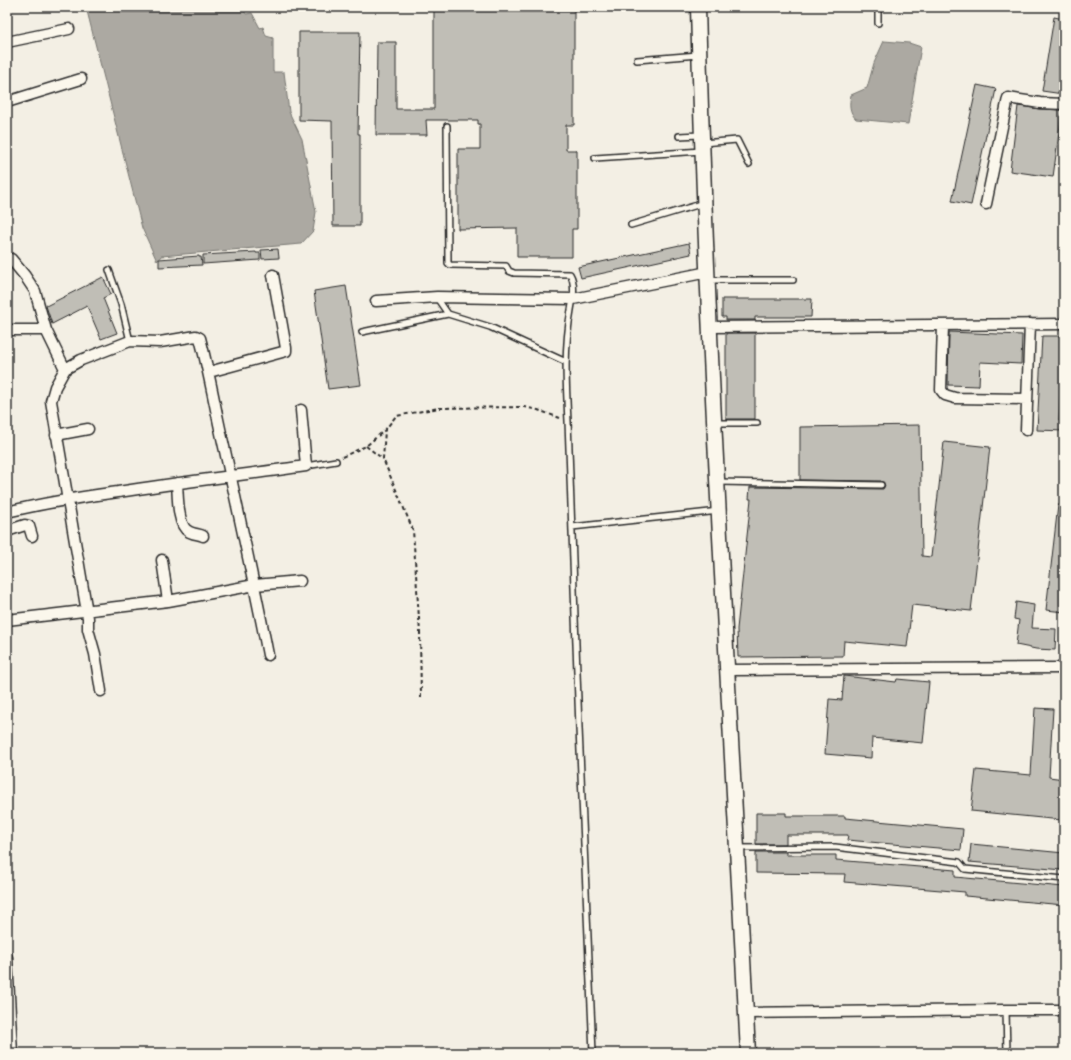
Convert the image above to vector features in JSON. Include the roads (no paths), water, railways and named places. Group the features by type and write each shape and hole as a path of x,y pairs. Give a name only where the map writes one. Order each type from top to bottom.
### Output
{"street":[{"path":"698,7 710,327 748,1053"},
{"path":"7,42 68,30"},
{"path":"7,102 81,79"},
{"path":"986,204 1008,98 1040,103 1064,104"},
{"path":"7,258 11,259 35,291 46,330 65,370"},
{"path":"209,372 286,351 273,275"},
{"path":"376,302 437,297 573,299 708,276"},
{"path":"1026,430 1030,324"},
{"path":"710,327 1064,324"},
{"path":"943,325 941,390 945,395 955,398 1027,399"},
{"path":"7,330 46,330"},
{"path":"101,692 95,654 88,629 69,499 56,435 51,401 55,387 65,370 81,360 130,341 160,342 196,336 200,338 209,372 255,586 268,655"},
{"path":"7,512 69,499 306,466 301,410"},
{"path":"56,435 88,429"},
{"path":"177,483 180,516 183,527 188,531 203,536"},
{"path":"7,531 25,525 29,526 32,536"},
{"path":"162,560 168,601"},
{"path":"7,620 168,601 255,586 300,581"},
{"path":"728,670 1064,668"},
{"path":"7,957 8,1018 12,1053"},
{"path":"746,1013 1064,1010"}],"lane":[{"path":"878,7 878,23"},
{"path":"637,60 699,55"},
{"path":"447,126 448,263 450,265 506,266 509,271 514,273 570,274 573,282 573,299 568,328 565,372 593,1053"},
{"path":"679,136 702,143"},
{"path":"595,158 702,143 737,140 749,164"},
{"path":"631,225 705,203"},
{"path":"109,270 121,304 130,341"},
{"path":"708,276 793,280"},
{"path":"437,297 448,314"},
{"path":"362,332 448,314 490,327 566,362"},
{"path":"715,423 757,424"},
{"path":"306,466 336,461"},
{"path":"718,482 881,485"},
{"path":"572,527 720,511"},
{"path":"737,848 835,847 959,862 965,869 1064,879"},
{"path":"1006,1010 1007,1053"}]}
